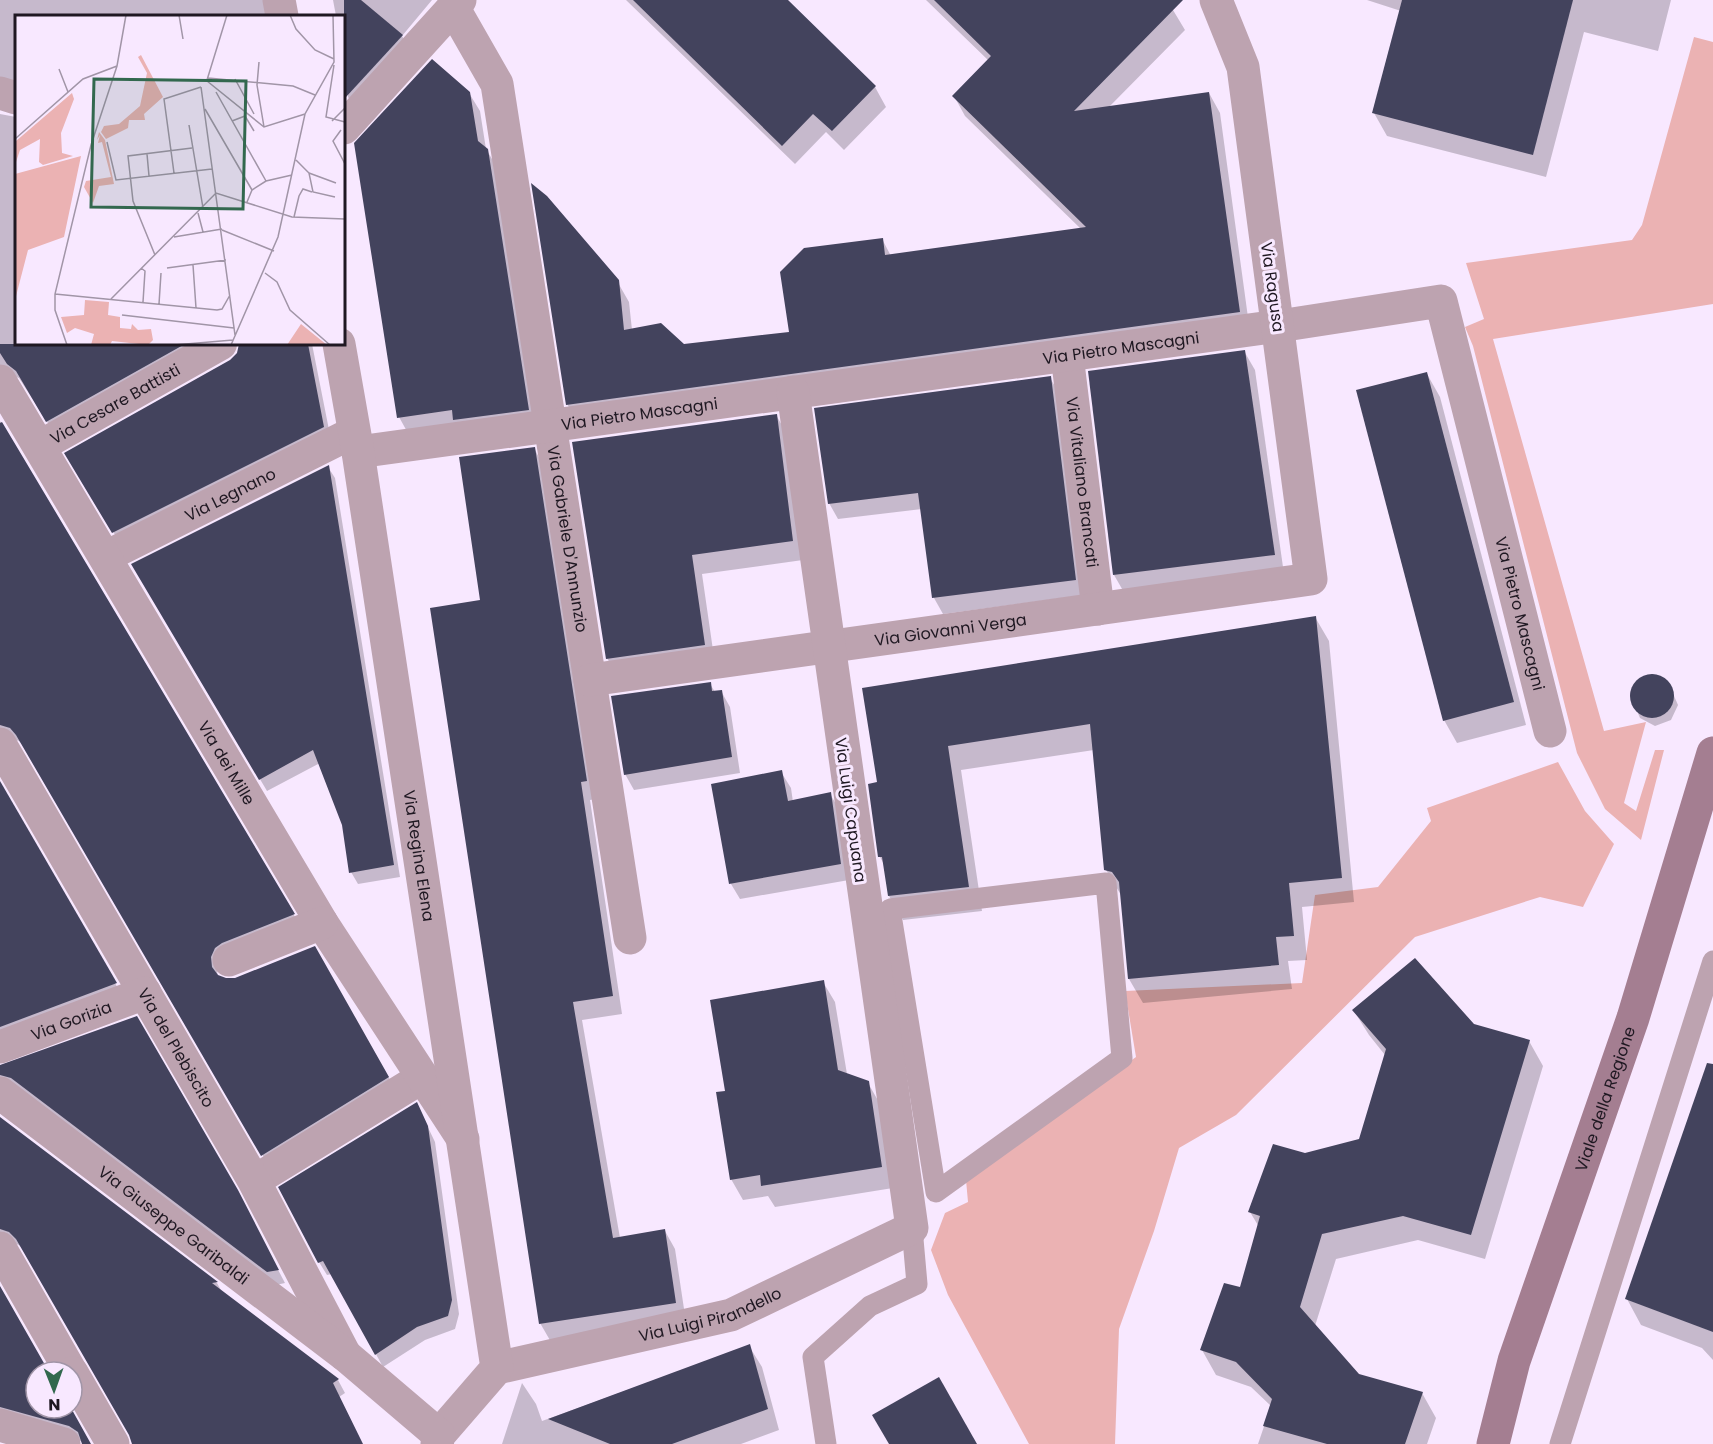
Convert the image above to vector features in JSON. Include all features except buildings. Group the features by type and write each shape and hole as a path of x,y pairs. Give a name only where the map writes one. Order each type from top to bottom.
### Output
{"main road":[{"name":"Viale della Regione","path":"1493,1444 1514,1361 1633,1018 1713,753"}],"street":[{"path":"279,0 282,15"},
{"name":"Via Ragusa","path":"1216,0 1243,67 1311,579"},
{"path":"345,127 456,3"},
{"name":"Via Gabriele D'Annunzio","path":"456,3 497,84 630,938"},
{"path":"0,93 15,98"},
{"name":"Via Pietro Mascagni","path":"356,442 551,426 1279,326 1441,301 1550,731"},
{"name":"Via Cesare Battisti","path":"40,446 219,345"},
{"name":"Via Regina Elena","path":"339,345 356,442 497,1368"},
{"name":"Via Vitaliano Brancati","path":"1067,355 1098,609"},
{"name":"Via dei Mille","path":"0,381 322,923 463,1139"},
{"name":"Via Luigi Capuana","path":"793,392 827,646 912,1228"},
{"name":"Via Legnano","path":"105,557 356,442"},
{"name":"Via Giovanni Verga","path":"590,680 1311,579"},
{"name":"Via del Plebiscito","path":"0,744 254,1181 345,1355"},
{"path":"229,960 322,923"},
{"name":"Via Gorizia","path":"0,1047 145,993"},
{"path":"254,1181 423,1077"},
{"name":"Via Giuseppe Garibaldi","path":"0,1093 345,1355 438,1439"},
{"name":"Via Luigi Pirandello","path":"497,1368 731,1315 912,1228"},
{"path":"0,1248 65,1360"},
{"path":"438,1439 497,1368"},
{"path":"84,1394 113,1444"},
{"path":"0,1425 64,1444"}],"lane":[{"path":"1106,883 1122,1058 936,1192 890,909 1106,883"},
{"path":"1560,1444 1713,961"},
{"path":"826,1444 813,1357 870,1306 917,1284 912,1228"}],"shaded area":[{"path":"1694,37 1713,42 1713,304 1493,339 1604,731 1646,722 1624,803 1636,811 1655,750 1664,750 1641,840 1605,809 1577,753 1473,346 1465,327 1484,319 1466,263 1632,240 1642,225"},
{"path":"1558,762 1585,811 1614,844 1583,907 1540,897 1415,937 1236,1115 1179,1148 1154,1231 1119,1329 1115,1444 1029,1444 948,1295 931,1250 945,1213 968,1202 966,1180 1136,1057 1125,991 1302,983 1315,895 1378,887 1431,821 1427,808"}]}
